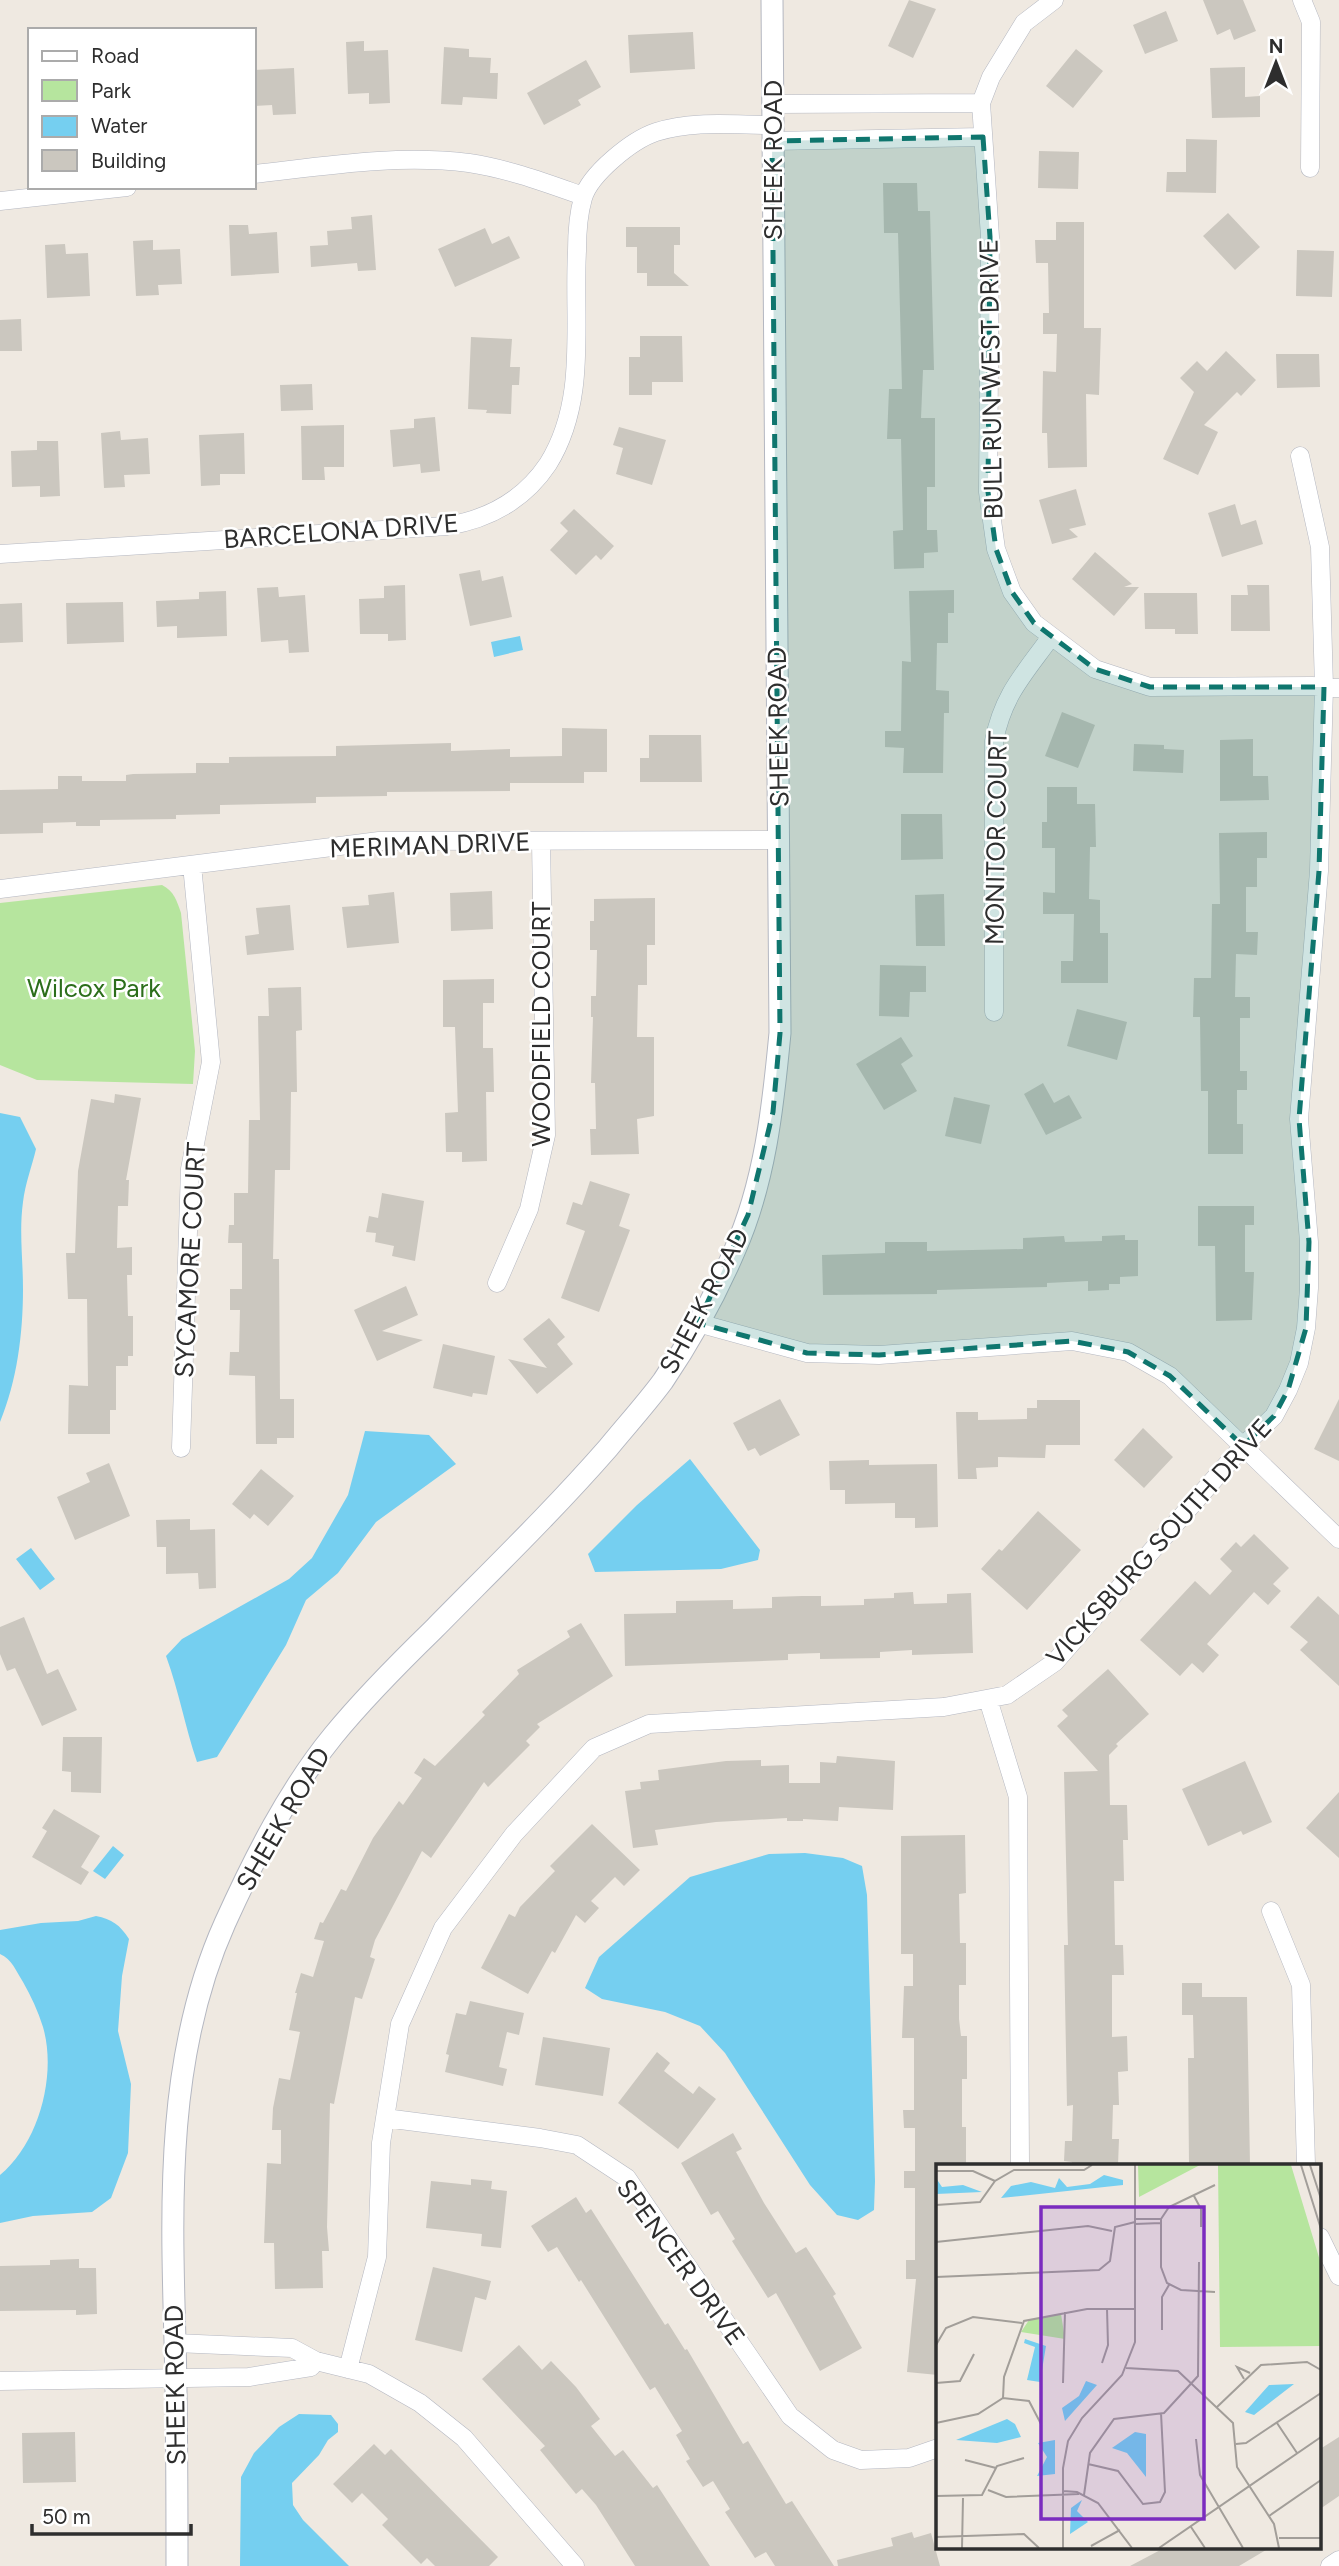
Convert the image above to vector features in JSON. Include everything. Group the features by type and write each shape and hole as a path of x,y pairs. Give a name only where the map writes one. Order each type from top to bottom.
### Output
{"street":[{"name":"SHEEK ROAD","path":"177,2566 174,2148 187,2042 223,1927 294,1791 332,1737 387,1676 572,1488 662,1382 698,1323 734,1253 762,1166 773,1112 780,1033 772,0"},
{"path":"772,123 981,103 991,77 1024,23 1054,0"},
{"path":"1302,0 1311,22 1310,168"},
{"name":"BULL RUN WEST DRIVE","path":"981,103 990,237 988,492 996,549 1012,592 1034,624 1050,638 1095,669 1150,688 1331,688"},
{"path":"772,123 983,137"},
{"name":"BARCELONA DRIVE","path":"0,554 447,526 472,522 498,511 525,492 541,474 561,443 571,413 576,370 578,230 583,196 607,163 632,143 654,132 686,124 772,123"},
{"path":"256,174 383,160 427,159 471,163 520,174 583,196"},
{"path":"0,201 109,189"},
{"name":"VICKSBURG SOUTH DRIVE","path":"348,2369 377,2257 381,2143 400,2024 443,1928 514,1834 594,1748 649,1724 944,1707 1007,1695 1055,1662 1243,1447 1274,1416 1288,1390 1306,1328 1310,1288 1299,1119 1331,688 1320,547 1300,456"},
{"name":"MONITOR COURT","path":"994,1013 994,741 1007,695 1050,638"},
{"name":"MERIMAN DRIVE","path":"0,889 379,841 779,841"},
{"name":"WOODFIELD COURT","path":"497,1283 529,1209 546,1135 541,841"},
{"name":"SYCAMORE COURT","path":"181,1448 190,1169 211,1062 192,865"},
{"path":"698,1323 807,1353 879,1355 1072,1341 1128,1352 1170,1376 1339,1539"},
{"path":"988,1699 1018,1797 1020,2164"},
{"path":"1271,1911 1301,1985 1306,2164"},
{"name":"SPENCER DRIVE","path":"385,2118 577,2145 626,2178 790,2416 833,2450 860,2460 909,2458 936,2449"},
{"path":"1322,2241 1339,2276"},
{"path":"175,2343 292,2348 316,2361 369,2374 420,2403 464,2438 575,2566"},
{"path":"0,2381 249,2377 311,2367 316,2361"},
{"path":"1330,2566 1339,2560"}],"highlighted area":[{"path":"983,137 990,237 988,492 996,549 1012,592 1034,623 1095,669 1150,687 1324,687 1319,871 1299,1119 1309,1242 1306,1328 1288,1390 1274,1416 1243,1446 1170,1376 1128,1352 1072,1341 879,1355 807,1353 698,1323 748,1215 773,1112 780,1033 772,141"}],"green space":[{"name":"Wilcox Park","path":"162,885 172,893 181,913 195,1051 193,1084 37,1080 0,1065 0,903"}],"water":[{"path":"520,636 523,650 494,657 491,642"},
{"path":"0,1113 20,1117 36,1149 25,1189 22,1213 23,1289 20,1340 15,1374 0,1422"},
{"path":"365,1431 429,1435 456,1464 376,1522 338,1573 306,1600 286,1645 217,1757 197,1762 166,1656 182,1639 289,1579 312,1558 348,1495"},
{"path":"690,1459 760,1550 758,1560 721,1569 595,1572 588,1554 637,1505"},
{"path":"31,1548 55,1579 40,1590 16,1559"},
{"path":"113,1846 124,1855 105,1879 93,1871"},
{"path":"805,1853 843,1858 862,1866 867,1895 875,2181 874,2210 858,2220 837,2215 810,2185 725,2053 700,2026 665,2012 602,1999 585,1988 599,1957 690,1877 769,1854"},
{"path":"96,1916 115,1923 129,1939 122,1976 118,2031 131,2084 128,2153 111,2198 92,2212 33,2216 0,2223 0,2175 14,2161 34,2127 46,2086 48,2066 41,2021 16,1970 8,1959 0,1954 0,1930 41,1923 78,1921"},
{"path":"299,2414 331,2415 338,2424 338,2432 292,2483 293,2505 303,2520 349,2566 240,2566 241,2477 254,2453 279,2427"}],"building":[{"path":"909,0 936,9 913,58 888,46"},
{"path":"1203,0 1243,0 1256,31 1234,40 1230,29 1217,35"},
{"path":"1166,11 1178,41 1145,54 1133,25"},
{"path":"693,32 695,69 630,73 628,35"},
{"path":"364,41 364,51 388,50 390,103 369,104 369,93 348,94 346,42"},
{"path":"444,47 469,49 469,57 491,58 490,73 498,73 497,99 463,97 462,105 441,104"},
{"path":"1076,49 1103,71 1073,108 1046,86"},
{"path":"586,60 601,87 578,100 581,105 544,125 527,93"},
{"path":"1245,67 1245,97 1260,96 1260,117 1212,118 1210,68"},
{"path":"294,68 296,114 273,115 272,105 256,106 256,70"},
{"path":"1186,139 1217,140 1216,193 1166,192 1167,172 1186,172"},
{"path":"1039,151 1079,152 1078,189 1038,188"},
{"path":"883,183 917,183 918,211 930,211 934,370 923,370 921,418 935,418 935,487 927,487 927,530 937,530 938,552 924,553 924,568 894,569 893,531 903,530 901,439 887,439 889,389 902,389 898,233 884,233"},
{"path":"1228,213 1260,247 1235,270 1203,236"},
{"path":"372,215 376,270 358,271 357,263 311,267 310,246 328,245 327,231 352,229 351,217"},
{"path":"1056,222 1084,222 1084,328 1101,328 1099,395 1086,394 1087,467 1048,468 1047,433 1042,433 1043,371 1056,372 1057,334 1043,334 1043,313 1049,313 1048,263 1036,263 1035,240 1056,240"},
{"path":"229,225 248,225 249,234 277,232 279,273 231,276"},
{"path":"626,227 680,227 680,245 674,245 674,273 689,286 647,286 647,273 637,273 637,247 626,247"},
{"path":"485,228 492,244 509,236 520,258 455,287 438,249"},
{"path":"153,240 153,250 180,249 182,284 158,285 159,295 136,296 133,241"},
{"path":"65,244 66,254 88,253 90,296 47,298 45,245"},
{"path":"1297,250 1334,251 1332,297 1296,296"},
{"path":"21,319 22,351 0,351 0,320"},
{"path":"640,336 682,336 683,382 652,382 652,395 629,395 629,357 640,357"},
{"path":"471,337 512,339 510,367 520,367 519,385 512,385 511,414 468,409"},
{"path":"1226,351 1256,380 1241,396 1237,392 1204,425 1218,432 1198,475 1163,459 1194,392 1180,378 1197,361 1207,371"},
{"path":"1276,354 1319,354 1320,387 1277,388"},
{"path":"312,384 313,410 281,411 280,385"},
{"path":"435,417 440,471 421,473 420,464 393,467 390,430 414,428 414,419"},
{"path":"344,425 344,467 324,467 325,480 302,480 301,426"},
{"path":"619,427 666,440 652,485 616,474 623,448 613,445"},
{"path":"120,431 121,440 148,438 150,474 124,475 125,487 104,488 101,433"},
{"path":"244,433 245,474 220,474 220,485 201,486 199,435"},
{"path":"37,441 58,441 60,496 40,497 40,486 12,487 11,451 37,450"},
{"path":"1076,489 1086,525 1069,529 1078,537 1052,544 1039,500"},
{"path":"1235,504 1241,525 1256,520 1263,544 1222,557 1208,513"},
{"path":"574,509 614,546 601,560 596,555 576,575 550,550 568,531 560,523"},
{"path":"1095,552 1132,584 1124,587 1139,587 1114,616 1072,579"},
{"path":"480,570 482,581 503,576 512,617 470,626 459,574"},
{"path":"405,585 406,640 388,641 388,634 360,634 359,599 384,598 384,586"},
{"path":"1247,585 1269,585 1270,631 1231,631 1231,595 1248,595"},
{"path":"278,587 279,597 305,595 309,652 289,653 288,640 261,642 257,588"},
{"path":"954,590 954,613 948,613 948,643 937,643 936,690 949,691 949,713 944,713 943,773 903,773 904,748 885,747 885,731 901,731 902,661 911,662 909,591"},
{"path":"226,591 227,636 177,638 177,626 157,627 156,601 199,599 199,592"},
{"path":"1144,593 1197,593 1198,634 1175,634 1175,629 1145,629"},
{"path":"123,602 124,642 67,644 66,603"},
{"path":"22,603 23,642 0,643 0,604"},
{"path":"1062,712 1095,725 1078,768 1045,756"},
{"path":"562,728 607,729 607,772 584,772 584,783 510,783 510,791 387,792 387,796 316,797 316,803 220,805 220,814 176,815 176,819 100,820 100,826 76,826 76,822 43,823 43,833 0,834 0,790 58,789 58,776 82,776 82,781 126,781 126,775 133,774 196,773 196,763 229,763 229,757 336,756 336,746 451,743 451,751 510,749 510,757 562,756"},
{"path":"649,735 701,735 702,782 640,782 640,758 649,758"},
{"path":"1253,739 1253,776 1268,776 1269,800 1220,801 1220,740"},
{"path":"1134,744 1164,745 1164,749 1184,750 1183,773 1133,771"},
{"path":"1047,787 1077,787 1077,804 1095,804 1096,847 1090,847 1089,899 1100,900 1100,933 1108,933 1108,983 1061,983 1061,961 1073,961 1074,914 1043,914 1043,892 1055,893 1055,848 1042,848 1042,822 1047,822"},
{"path":"901,814 942,814 943,859 901,860"},
{"path":"1267,832 1267,858 1257,858 1257,887 1246,887 1246,932 1258,932 1257,955 1236,954 1235,997 1250,997 1250,1018 1240,1018 1240,1071 1247,1071 1247,1090 1237,1090 1237,1124 1243,1124 1243,1154 1208,1154 1208,1091 1201,1091 1200,1017 1193,1017 1194,978 1211,978 1212,904 1220,904 1219,833"},
{"path":"492,891 493,929 451,931 450,893"},
{"path":"394,892 399,943 347,948 342,907 369,905 368,895"},
{"path":"944,894 945,946 916,946 915,895"},
{"path":"655,898 655,945 647,945 647,985 638,985 637,1037 654,1037 654,1116 637,1119 639,1154 591,1155 590,1129 596,1129 595,1083 591,1083 591,996 596,996 597,950 590,950 590,921 594,921 594,899"},
{"path":"290,905 294,950 247,955 245,936 259,934 256,908"},
{"path":"880,965 926,966 926,992 910,992 909,1017 879,1016"},
{"path":"494,979 494,1003 483,1003 483,1048 493,1048 494,1092 486,1092 487,1161 462,1162 462,1152 446,1152 445,1113 458,1112 455,1027 443,1027 443,980"},
{"path":"301,987 302,1030 296,1031 297,1092 291,1092 290,1170 275,1170 273,1259 279,1259 280,1399 294,1399 294,1438 277,1438 277,1444 256,1444 255,1376 229,1375 230,1352 239,1352 240,1310 230,1310 230,1289 242,1289 242,1243 228,1243 229,1225 234,1225 234,1193 248,1193 249,1120 260,1120 258,1016 269,1016 268,988"},
{"path":"1077,1009 1127,1022 1117,1060 1067,1046"},
{"path":"901,1037 913,1056 901,1064 917,1091 884,1110 856,1064"},
{"path":"1043,1083 1054,1103 1069,1095 1082,1118 1046,1135 1024,1094"},
{"path":"115,1094 141,1098 126,1180 129,1180 128,1206 118,1206 117,1248 132,1247 132,1275 127,1275 128,1316 133,1316 133,1356 128,1356 128,1366 116,1366 116,1410 110,1410 110,1434 68,1434 69,1385 88,1386 87,1299 68,1299 66,1253 75,1253 78,1171 91,1099 114,1103"},
{"path":"954,1097 990,1105 981,1144 945,1136"},
{"path":"590,1181 630,1194 619,1226 630,1230 599,1312 561,1298 585,1231 566,1224 573,1202 582,1205"},
{"path":"382,1193 424,1201 415,1261 392,1256 394,1246 375,1242 376,1233 366,1232 369,1216 378,1218"},
{"path":"1198,1206 1254,1206 1254,1225 1245,1225 1245,1272 1254,1272 1252,1320 1216,1321 1215,1246 1198,1246"},
{"path":"1125,1235 1125,1240 1138,1240 1138,1276 1120,1277 1120,1284 1109,1284 1109,1290 1088,1291 1088,1281 1047,1283 1047,1287 937,1290 937,1294 823,1295 822,1255 885,1253 885,1242 927,1242 927,1251 1023,1249 1023,1238 1064,1236 1065,1242 1102,1241 1102,1236"},
{"path":"406,1286 418,1315 382,1331 423,1340 377,1361 354,1310"},
{"path":"549,1318 565,1337 557,1344 573,1364 537,1394 508,1359 547,1368 523,1339"},
{"path":"443,1344 495,1356 487,1395 473,1393 472,1397 433,1388"},
{"path":"780,1399 800,1435 760,1456 755,1448 748,1451 733,1423"},
{"path":"1339,1399 1339,1461 1314,1449"},
{"path":"1037,1400 1080,1400 1080,1445 1046,1445 1045,1458 998,1457 998,1467 976,1468 977,1479 958,1479 956,1412 978,1412 978,1420 1027,1419 1027,1408 1037,1408"},
{"path":"1143,1428 1173,1457 1144,1488 1114,1460"},
{"path":"869,1460 869,1465 937,1464 938,1527 915,1528 915,1518 895,1518 895,1503 845,1504 845,1490 830,1490 829,1461"},
{"path":"109,1463 130,1516 75,1540 57,1497 90,1482 86,1473"},
{"path":"261,1469 294,1496 268,1526 254,1514 250,1519 232,1504"},
{"path":"1038,1511 1081,1550 1027,1610 981,1569 999,1549 1002,1551"},
{"path":"190,1519 190,1530 215,1529 216,1588 199,1589 198,1573 166,1574 166,1547 157,1547 156,1520"},
{"path":"1254,1534 1289,1568 1273,1584 1281,1591 1268,1605 1254,1592 1207,1644 1219,1655 1203,1673 1192,1663 1180,1676 1140,1640 1195,1581 1210,1595 1232,1571 1220,1559 1236,1542 1241,1547"},
{"path":"913,1592 914,1604 947,1603 947,1594 971,1593 973,1653 912,1655 912,1650 880,1652 880,1658 820,1659 820,1653 788,1654 788,1660 625,1666 624,1614 676,1613 676,1601 733,1600 733,1609 772,1608 772,1597 821,1596 821,1606 864,1605 864,1599 894,1598 894,1593"},
{"path":"1318,1596 1339,1615 1339,1686 1300,1650 1308,1642 1290,1627"},
{"path":"24,1617 47,1674 58,1669 77,1710 42,1726 15,1668 7,1671 0,1654 0,1627"},
{"path":"581,1623 613,1676 537,1724 540,1727 526,1741 530,1745 488,1787 484,1782 431,1858 422,1851 375,1940 370,1957 375,1959 362,1999 355,1997 334,2104 330,2103 327,2227 329,2251 322,2251 323,2288 275,2289 274,2243 264,2243 267,2163 281,2164 281,2130 272,2130 273,2108 279,2078 290,2080 300,2032 289,2030 295,1993 301,1973 313,1977 324,1941 314,1939 320,1922 323,1923 341,1889 346,1891 373,1838 399,1801 403,1805 422,1778 414,1773 424,1758 435,1766 485,1715 482,1712 519,1674 517,1670 570,1637 567,1631"},
{"path":"1108,1669 1149,1714 1116,1744 1118,1746 1109,1755 1110,1805 1127,1805 1128,1840 1123,1840 1124,1881 1114,1881 1115,1945 1123,1945 1124,1975 1112,1975 1112,2037 1127,2036 1128,2071 1118,2072 1119,2105 1113,2105 1112,2139 1119,2139 1118,2164 1072,2164 1064,2161 1065,2141 1072,2141 1073,2105 1067,2106 1064,1945 1068,1945 1064,1772 1098,1771 1057,1726 1068,1716 1062,1710"},
{"path":"63,1737 102,1737 101,1793 71,1792 71,1772 62,1771"},
{"path":"837,1756 895,1761 893,1810 839,1807 838,1821 787,1821 787,1818 716,1822 655,1830 658,1845 633,1848 625,1791 641,1789 640,1782 659,1780 658,1770 726,1761 761,1760 761,1766 789,1765 789,1783 820,1783 820,1762 836,1763"},
{"path":"1245,1761 1272,1822 1243,1835 1241,1831 1208,1846 1182,1789"},
{"path":"1339,1792 1339,1858 1306,1828"},
{"path":"54,1809 100,1836 81,1867 89,1872 81,1885 32,1857 47,1831 42,1828"},
{"path":"592,1824 640,1870 624,1886 615,1877 591,1901 599,1908 585,1923 576,1915 528,1994 481,1968 509,1914 515,1917 520,1907 555,1871 550,1866"},
{"path":"965,1835 966,1893 959,1894 960,1943 966,1943 966,1985 959,1985 959,2019 961,2036 967,2036 967,2079 962,2079 962,2127 966,2127 966,2164 936,2164 936,2375 907,2372 916,2279 906,2279 906,2260 915,2260 915,2188 904,2188 904,2171 915,2171 915,2128 904,2128 903,2110 914,2110 914,2038 902,2038 904,1986 913,1986 913,1954 901,1954 901,1836"},
{"path":"1182,1983 1202,1983 1202,1997 1247,1997 1250,2164 1189,2164 1188,2058 1194,2058 1193,2015 1182,2015"},
{"path":"470,2001 524,2013 519,2035 507,2032 499,2067 507,2069 503,2086 445,2072 449,2055 446,2054 456,2013 466,2015"},
{"path":"543,2037 610,2048 603,2096 535,2085"},
{"path":"657,2052 670,2063 664,2071 693,2094 699,2086 716,2099 678,2149 618,2103"},
{"path":"733,2133 742,2149 736,2152 764,2203 796,2253 806,2247 836,2294 833,2296 862,2348 820,2371 776,2293 768,2298 732,2241 735,2239 718,2211 711,2215 681,2163"},
{"path":"471,2179 492,2181 491,2189 507,2191 501,2248 481,2246 482,2234 426,2228 431,2181 471,2185"},
{"path":"576,2197 586,2213 591,2209 665,2325 668,2323 685,2350 687,2349 743,2444 748,2441 786,2504 792,2501 834,2566 775,2566 766,2552 755,2558 725,2512 730,2509 713,2481 703,2487 686,2461 690,2459 676,2435 682,2431 655,2387 650,2390 581,2280 579,2282 557,2247 548,2252 531,2226"},
{"path":"79,2259 79,2268 96,2268 97,2314 76,2315 76,2310 0,2311 0,2266 50,2265 50,2260"},
{"path":"433,2267 491,2281 486,2300 475,2297 462,2352 415,2340"},
{"path":"519,2345 542,2370 551,2361 576,2387 600,2419 591,2426 615,2456 623,2450 653,2488 657,2485 710,2566 635,2566 596,2505 582,2489 576,2494 540,2450 545,2446 482,2379"},
{"path":"75,2432 76,2482 23,2483 22,2433"},
{"path":"1339,2437 1339,2496 1322,2508 1322,2448"},
{"path":"374,2444 385,2455 391,2449 498,2557 489,2566 435,2566 427,2558 421,2564 382,2525 388,2519 362,2493 352,2503 333,2484"},
{"path":"912,2532 914,2538 931,2533 940,2566 838,2566 837,2560 893,2546 891,2538"},
{"path":"1164,2548 1269,2548 1239,2566 1130,2566"}]}
